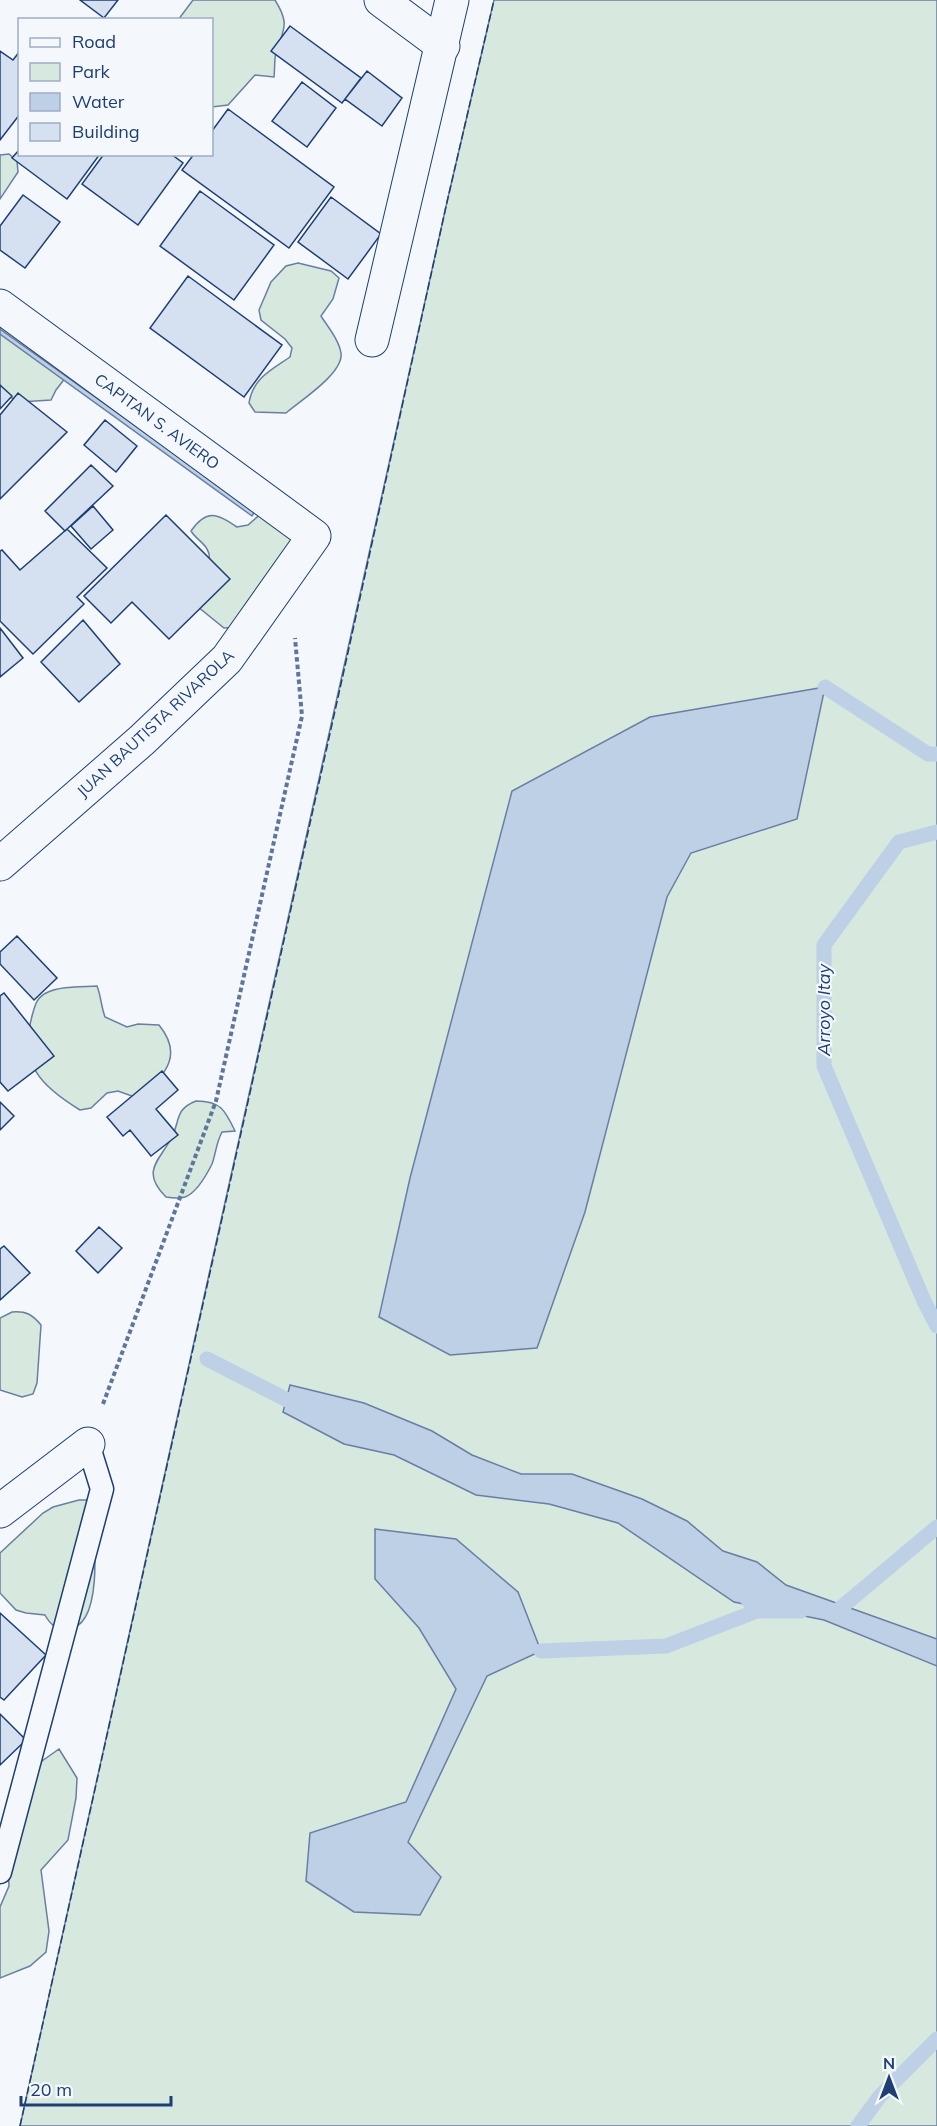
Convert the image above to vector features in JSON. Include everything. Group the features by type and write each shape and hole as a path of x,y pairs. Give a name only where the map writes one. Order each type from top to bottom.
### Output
{"street":[{"path":"381,0 443,46"},
{"path":"372,340 452,0"},
{"name":"CAPITAN S. AVIERO","path":"0,306 314,536"},
{"name":"JUAN BAUTISTA RIVAROLA","path":"0,864 142,740 227,659 314,536"},
{"path":"0,1511 88,1444"}],"lane":[{"path":"0,1872 102,1489 88,1444"}],"path":[{"path":"88,1444 216,1101 302,716 295,635"}],"green space":[{"path":"193,0 275,0 283,15 284,26 275,56 274,77 255,75 228,105 213,107 213,18 180,18"},
{"path":"494,0 937,0 937,2126 20,2126 447,202"},
{"path":"9,154 17,161 18,172 0,199 0,155"},
{"path":"298,263 331,271 339,278 333,299 321,316 338,343 341,353 340,361 329,378 286,413 255,412 249,403 254,387 270,371 290,357 292,348 285,339 261,320 259,310 271,282 286,266"},
{"path":"0,301 76,364 51,400 20,402 0,392"},
{"path":"272,504 308,519 244,627 224,628 192,602 208,568 209,555 204,544 191,531 207,516 218,516 237,527 248,525"},
{"path":"97,986 105,1017 127,1027 138,1024 159,1025 167,1036 170,1056 163,1073 140,1099 118,1091 107,1093 91,1108 80,1110 54,1092 36,1072 31,1061 29,1033 35,1006 43,995 64,988"},
{"path":"196,1101 204,1101 221,1108 235,1131 222,1132 212,1164 193,1192 183,1198 166,1197 154,1179 155,1165 173,1135 182,1111"},
{"path":"12,1312 28,1314 41,1325 37,1383 33,1394 22,1397 0,1390 0,1318"},
{"path":"79,1500 91,1500 95,1552 93,1594 88,1612 80,1624 63,1629 53,1625 45,1615 16,1610 0,1593 0,1553 43,1513 53,1507"},
{"path":"59,1749 77,1778 76,1798 68,1840 41,1870 49,1931 46,1952 30,1966 0,1978 0,1907 9,1886 8,1865 27,1779 42,1761"}],"water":[{"path":"0,329 255,511 252,516 0,334"},
{"path":"825,687 797,819 691,853 667,897 585,1212 537,1348 450,1355 379,1317 410,1178 512,791 650,717"},
{"path":"290,1385 364,1403 432,1431 472,1455 521,1474 572,1474 642,1499 687,1521 723,1551 757,1562 786,1585 937,1639 937,1666 824,1620 734,1602 618,1523 549,1504 476,1495 394,1455 344,1444 283,1412"},
{"path":"375,1529 456,1539 518,1592 541,1651 487,1676 408,1842 441,1877 420,1915 354,1912 306,1881 310,1833 406,1802 456,1689 419,1628 375,1579"}],"building":[{"path":"80,0 118,0 104,18"},
{"path":"290,26 361,78 342,103 271,51"},
{"path":"0,51 13,60 18,54 18,117 0,140"},
{"path":"367,71 402,98 382,126 345,99"},
{"path":"302,82 336,108 307,147 272,121"},
{"path":"228,109 334,187 289,248 182,170 192,156 213,156 213,130"},
{"path":"18,151 18,156 99,156 67,199 12,158"},
{"path":"103,156 174,156 183,163 138,225 82,184"},
{"path":"200,191 274,245 234,300 160,246"},
{"path":"23,195 60,222 25,268 0,250 0,226"},
{"path":"331,197 381,234 348,279 298,242"},
{"path":"188,276 282,345 244,397 150,328"},
{"path":"0,385 12,396 0,409"},
{"path":"18,393 67,432 0,499 0,415"},
{"path":"105,420 137,446 116,472 84,445"},
{"path":"91,465 113,486 65,531 45,511"},
{"path":"93,506 113,530 91,549 71,526"},
{"path":"166,515 230,579 169,639 132,602 111,623 84,596"},
{"path":"67,529 107,568 77,597 84,604 33,654 0,621 0,551 2,550 20,570"},
{"path":"83,620 120,664 79,702 41,662"},
{"path":"0,628 23,658 0,677"},
{"path":"17,936 57,978 34,1000 0,964 0,952"},
{"path":"4,993 54,1056 8,1091 0,1082 0,996"},
{"path":"162,1071 178,1090 156,1109 178,1135 151,1156 130,1130 123,1136 107,1117"},
{"path":"0,1102 14,1116 0,1130"},
{"path":"99,1227 122,1248 98,1273 76,1251"},
{"path":"4,1246 30,1273 0,1300 0,1249"},
{"path":"0,1613 46,1655 4,1700 0,1697"},
{"path":"0,1714 26,1740 0,1765"}],"waterway":[{"path":"825,687 928,754 937,754"},
{"name":"Arroyo Itay","path":"937,832 899,842 824,945 824,1066 924,1301 937,1326"},
{"path":"207,1359 303,1408"},
{"path":"837,1611 937,1527"},
{"path":"741,1591 757,1611 801,1611"},
{"path":"541,1651 666,1646 757,1611"},
{"name":"Arroyo Itay","path":"858,2126 880,2096 937,2039"}],"fence":[{"path":"20,2126 447,202 494,0"}]}
